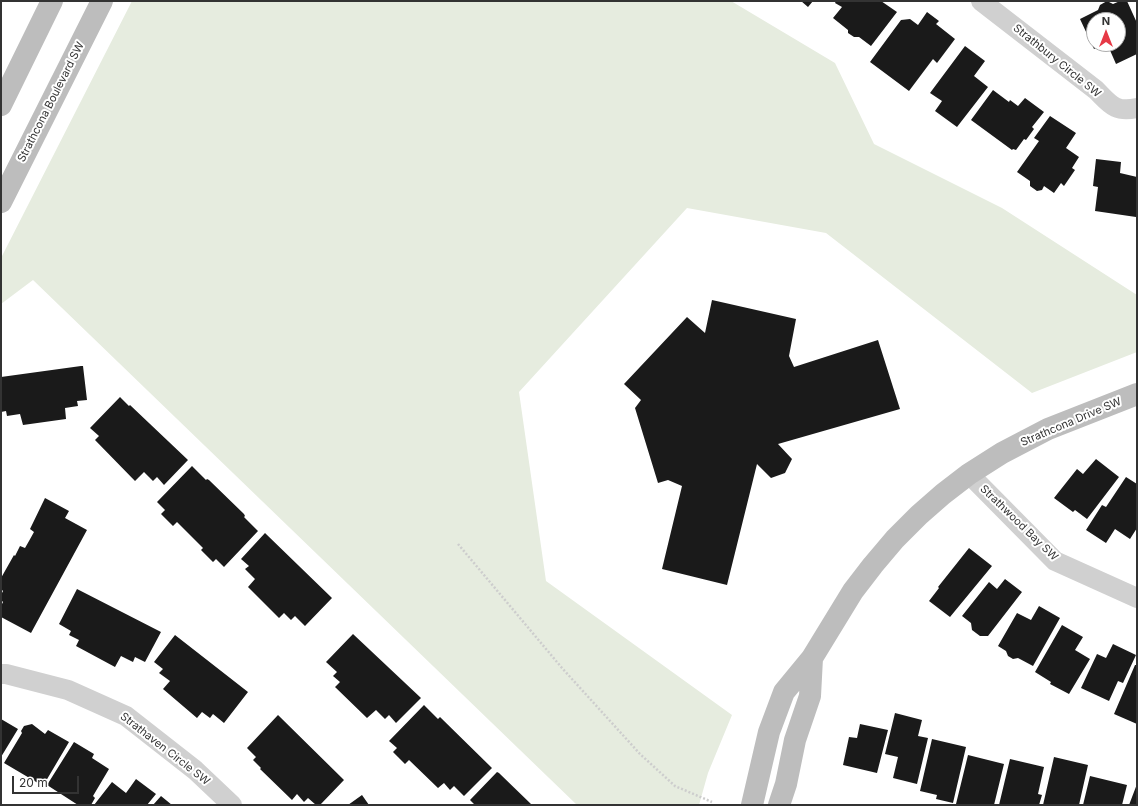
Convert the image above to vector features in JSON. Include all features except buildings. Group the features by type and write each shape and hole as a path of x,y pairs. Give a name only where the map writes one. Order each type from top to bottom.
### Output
{"street":[{"path":"1,105 52,1"},
{"name":"Strathcona Boulevard SW","path":"1,202 102,1"},
{"name":"Strathbury Circle SW","path":"981,1 1096,90 1112,107 1127,110 1137,108"},
{"name":"Strathcona Drive SW","path":"752,805 769,732 784,692 812,658 853,591 877,559 895,539 919,515 969,474 1025,440 1048,429 1137,394"},
{"name":"Strathwood Bay SW","path":"969,474 1055,561 1137,598"},
{"name":"Strathcona Drive SW","path":"779,805 786,784 795,740 810,696 812,658"},
{"name":"Strathaven Circle SW","path":"1,674 68,690 126,716 195,770 232,805"}],"path":[{"path":"458,544 562,668 640,754 676,786 712,802"}],"shaded area":[{"path":"132,1 731,1 835,63 874,144 1002,208 1137,295 1137,352 1032,393 826,233 687,208 519,392 546,581 732,715 708,773 699,805 577,805 33,280 1,304 1,258"}]}
